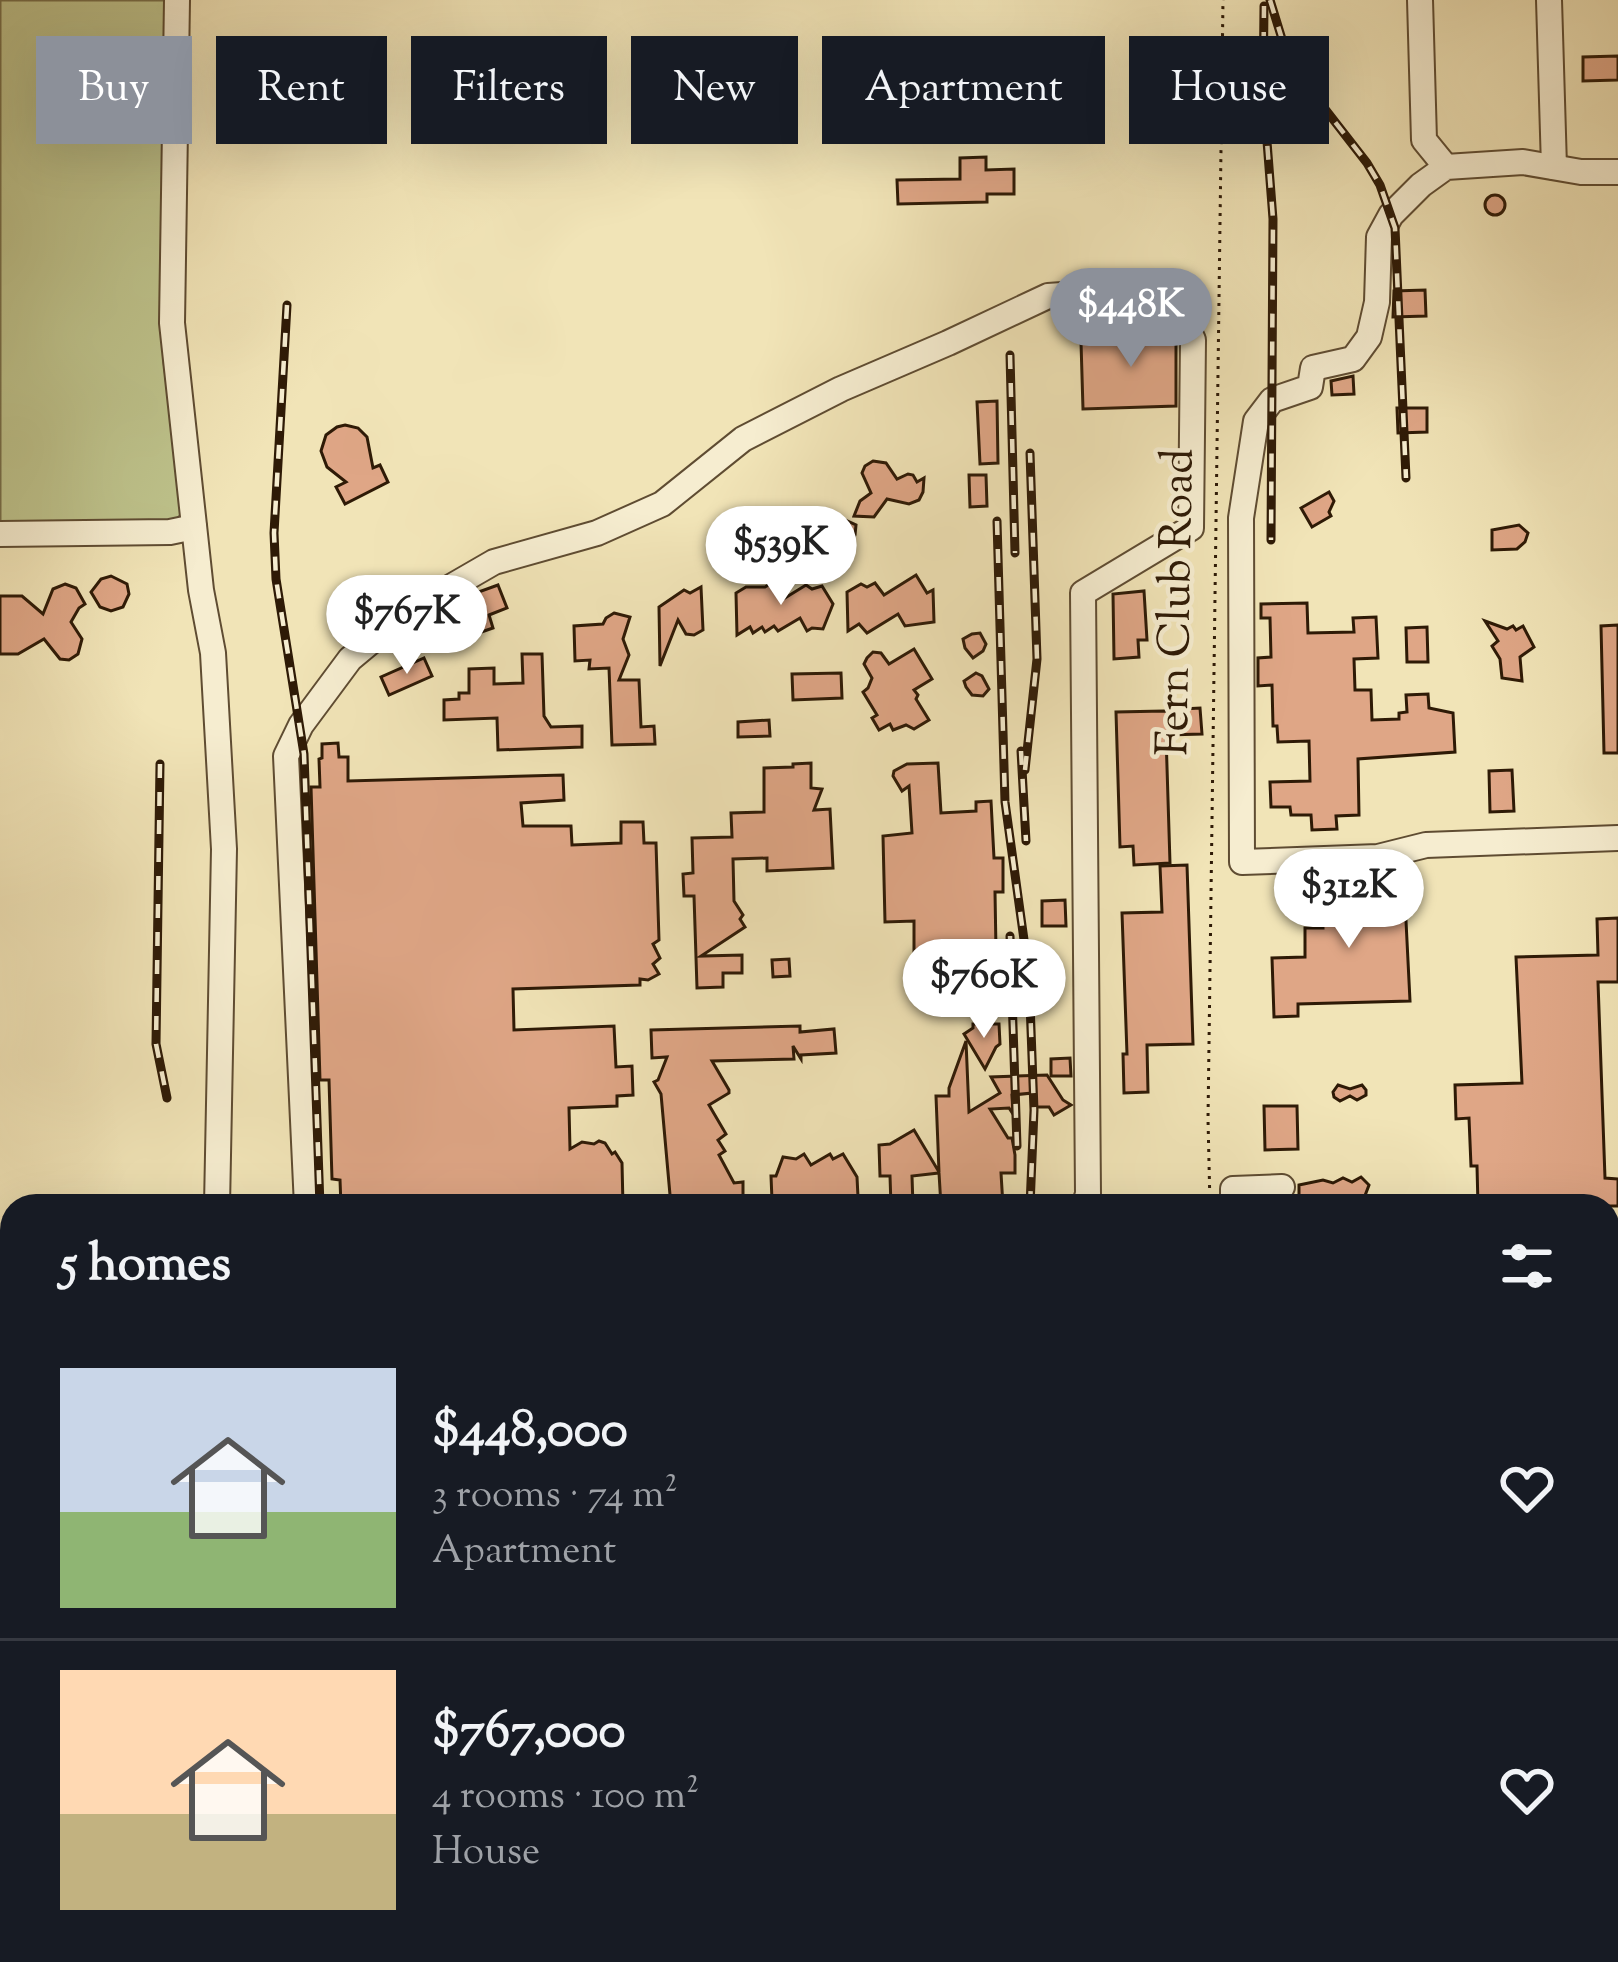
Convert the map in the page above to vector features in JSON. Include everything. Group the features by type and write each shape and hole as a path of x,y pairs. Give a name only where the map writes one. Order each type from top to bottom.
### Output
{"street":[{"path":"177,0 172,323 212,653 224,849 217,1194"},
{"path":"1420,0 1424,140 1446,167"},
{"path":"1549,0 1554,167"},
{"path":"1618,172 1581,172 1523,162 1446,167 1420,185 1391,215 1379,237 1377,302 1369,337 1353,359 1313,368 1310,388 1272,400 1256,421 1241,518 1242,862 1378,857 1426,845 1618,838"},
{"path":"306,1194 286,756 301,725 350,659 404,614 494,562 597,533 662,504 743,439 841,388 1048,296 1136,290 1176,302 1192,340 1191,528 1083,593 1088,1194"},
{"path":"0,534 170,532 194,527"},
{"path":"1233,1194 1233,1189 1282,1187"}],"path":[{"name":"Fern Club Road","path":"1210,1194 1223,0"}],"green space":[{"path":"0,0 168,0 167,36 36,36 36,144 165,144 161,303 183,513 175,521 0,530"}],"building":[{"path":"1618,56 1618,80 1583,81 1583,57"},
{"path":"986,157 986,170 1014,169 1014,194 987,194 987,202 898,204 897,180 960,179 960,158"},
{"path":"1495,195 1505,205 1495,215 1485,205"},
{"path":"1425,290 1426,316 1393,317 1394,291"},
{"path":"1163,316 1164,340 1175,339 1176,343 1176,406 1083,409 1081,342 1140,340 1139,317"},
{"path":"1353,376 1354,394 1332,395 1331,381"},
{"path":"997,401 998,463 980,464 977,402"},
{"path":"1397,408 1427,408 1427,432 1398,433"},
{"path":"345,425 367,437 373,468 380,465 388,482 345,504 336,487 346,482 327,467 321,451 326,435"},
{"path":"873,461 886,463 897,479 908,474 917,482 924,478 919,500 909,504 887,499 874,517 854,516 860,501 871,493 862,473"},
{"path":"969,475 986,475 987,506 970,507"},
{"path":"1329,492 1334,501 1331,516 1312,527 1301,508"},
{"path":"841,518 856,525 852,543 840,548 827,541 826,528"},
{"path":"1519,525 1528,533 1525,542 1517,549 1492,550 1492,530"},
{"path":"916,575 927,593 933,590 934,622 905,626 898,614 867,633 859,624 848,631 847,592 875,583 884,595"},
{"path":"111,576 127,584 129,594 123,607 111,611 100,607 91,592 101,579"},
{"path":"775,581 785,598 806,585 812,589 822,586 833,604 823,629 807,631 800,618 778,631 774,626 753,633 750,627 737,635 736,593"},
{"path":"65,584 76,588 85,604 71,622 82,639 78,654 60,659 44,639 18,654 0,654 0,596 22,596 43,614 53,589"},
{"path":"498,585 507,608 489,615 493,628 461,639 458,631 439,639 431,619 457,608 455,604 470,595"},
{"path":"701,587 703,630 686,634 678,620 660,666 659,607 684,590 690,593"},
{"path":"1144,591 1147,640 1138,640 1139,657 1114,659 1113,594"},
{"path":"1307,603 1308,633 1354,632 1353,618 1376,617 1378,658 1354,659 1355,690 1371,690 1372,720 1399,719 1399,713 1407,712 1406,695 1428,694 1429,708 1453,713 1455,752 1358,759 1359,815 1336,816 1337,829 1312,830 1311,815 1291,815 1290,807 1271,807 1270,782 1310,781 1309,741 1278,742 1272,685 1258,686 1258,658 1271,657 1270,618 1261,618 1261,604"},
{"path":"614,613 630,617 623,639 629,655 619,680 639,680 641,727 654,726 655,744 612,745 609,668 589,669 590,660 575,661 574,626 603,624"},
{"path":"1485,621 1507,629 1523,626 1534,647 1520,657 1522,681 1502,678 1500,659 1492,646 1498,641"},
{"path":"1618,625 1618,753 1604,753 1601,626"},
{"path":"1427,627 1428,662 1407,662 1406,628"},
{"path":"980,633 986,644 973,658 963,639"},
{"path":"914,649 932,679 914,690 929,720 914,729 906,725 893,730 890,724 879,730 872,718 877,715 863,692 872,678 864,664 873,652 881,653 889,664"},
{"path":"522,654 542,654 544,716 551,727 582,726 582,747 498,750 497,718 444,720 444,700 469,693 469,669 494,668 494,684 523,683"},
{"path":"424,658 432,676 389,695 381,677"},
{"path":"841,673 842,698 793,700 792,674"},
{"path":"976,673 989,689 983,696 972,695 964,681"},
{"path":"1200,708 1202,734 1166,735 1170,863 1134,865 1133,846 1120,847 1116,712 1183,713 1183,709"},
{"path":"769,720 770,736 738,737 738,722"},
{"path":"338,743 339,757 348,757 348,781 563,775 564,800 521,803 523,826 571,826 572,845 621,843 621,822 643,822 644,843 656,843 659,940 653,944 660,958 653,964 659,974 640,979 640,985 513,989 514,1030 614,1026 616,1067 632,1066 633,1095 617,1096 617,1106 569,1108 570,1149 582,1142 605,1143 622,1163 623,1194 341,1194 340,1180 332,1179 329,1080 320,1080 311,787 320,787 322,744"},
{"path":"811,763 811,788 822,789 814,810 830,809 833,868 767,871 767,858 733,859 734,901 745,927 701,956 742,955 742,973 723,973 723,987 697,988 694,896 684,896 683,874 693,873 692,838 732,837 731,813 764,812 764,768"},
{"path":"938,763 941,813 976,811 976,802 991,801 994,858 1003,858 1003,892 995,892 996,950 961,951 961,966 914,967 914,921 885,922 883,836 912,833 909,786 902,791 894,771 907,764"},
{"path":"1512,770 1514,811 1490,812 1489,771"},
{"path":"1187,865 1193,1044 1147,1045 1148,1092 1124,1093 1122,913 1162,912 1160,866"},
{"path":"1404,881 1410,1001 1298,1004 1298,1016 1274,1017 1272,958 1305,957 1305,928 1323,928 1322,883"},
{"path":"1065,900 1066,926 1042,926 1042,901"},
{"path":"1618,918 1618,982 1598,982 1605,1178 1618,1179 1618,1194 1478,1194 1469,1118 1456,1119 1455,1085 1522,1083 1516,957 1598,955 1597,919"},
{"path":"789,959 790,976 773,977 772,960"},
{"path":"973,1024 999,1024 1000,1044 985,1069 964,1034"},
{"path":"834,1029 836,1053 801,1055 801,1059 793,1046 794,1059 712,1061 729,1090 709,1105 726,1134 718,1140 725,1151 719,1155 734,1183 743,1182 743,1194 670,1194 661,1094 654,1082 667,1057 652,1058 651,1030"},
{"path":"966,1041 969,1112 1000,1093 991,1077 1047,1075 1071,1105 1054,1115 1049,1107 1034,1107 1033,1093 1012,1095 1013,1114 1009,1108 990,1109 1012,1138 1015,1155 1015,1173 1001,1173 1002,1194 940,1194 939,1173 912,1176 913,1194 891,1194 890,1176 880,1176 879,1145 914,1130 939,1172 936,1096 949,1096"},
{"path":"1070,1058 1071,1076 1051,1076 1051,1059"},
{"path":"1338,1085 1350,1089 1362,1085 1366,1095 1340,1101 1333,1092"},
{"path":"1264,1106 1297,1106 1298,1149 1265,1150"},
{"path":"804,1154 811,1165 830,1154 833,1159 843,1154 857,1177 858,1194 772,1194 771,1176 776,1176 783,1157 796,1159"},
{"path":"1361,1177 1369,1185 1366,1194 1299,1194 1299,1185 1343,1178 1352,1182"}],"railway":[{"path":"1270,0 1282,39 1311,91 1367,163 1395,228 1406,478"},
{"path":"1264,6 1264,36"},
{"path":"1267,144 1273,219 1271,540"},
{"path":"287,305 274,533 276,579 304,754 320,1194"},
{"path":"1010,355 1015,553"},
{"path":"1025,770 1037,659 1030,453"},
{"path":"997,521 1005,802 1029,976 1034,1110 1030,1194"},
{"path":"1021,751 1026,841"},
{"path":"160,764 156,1044 167,1098"},
{"path":"1010,936 1017,1146"}]}
